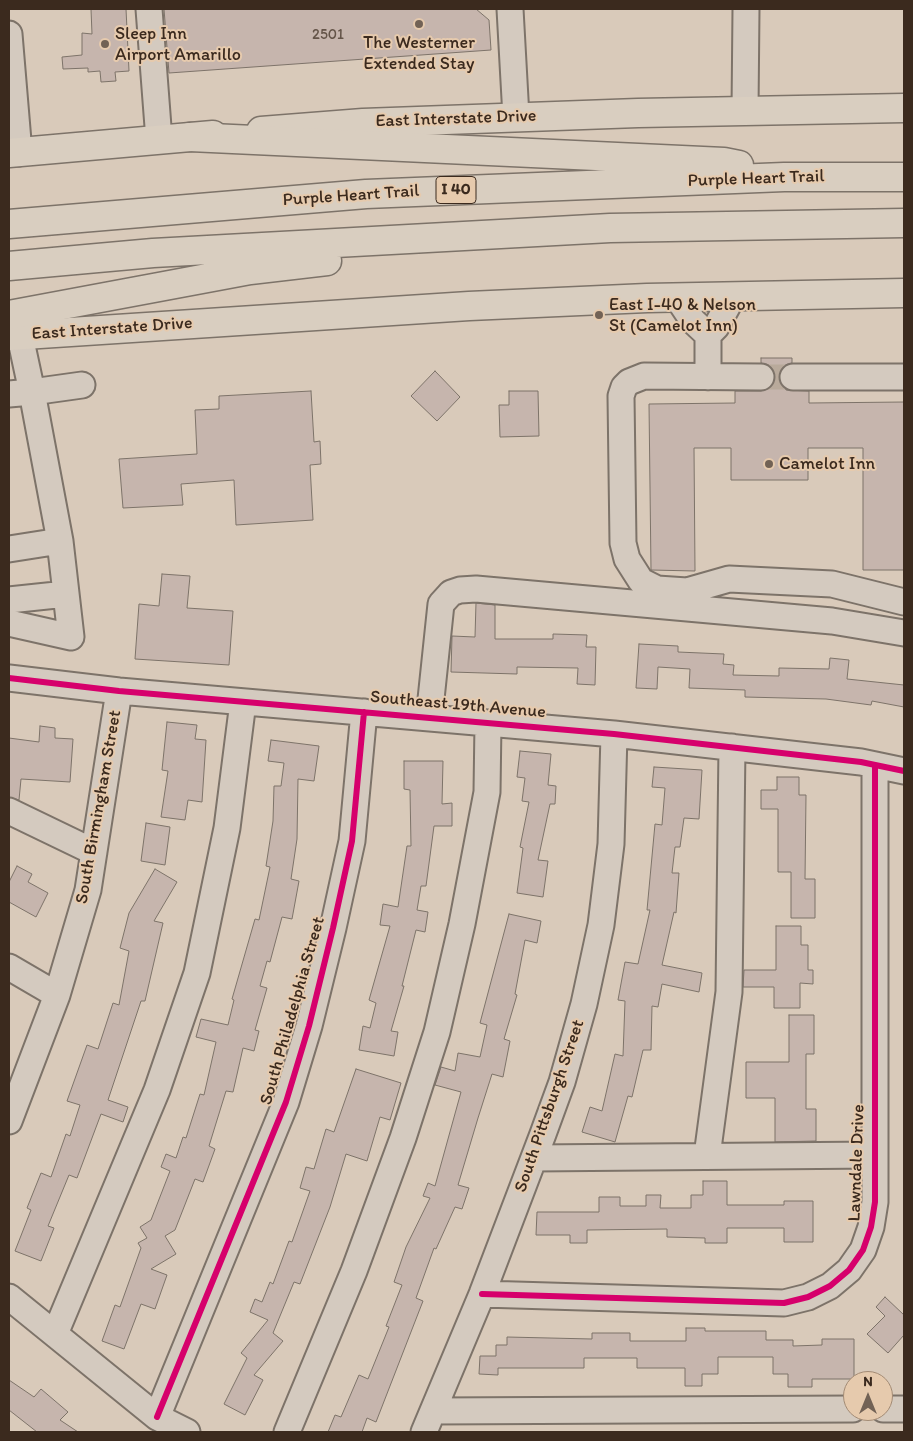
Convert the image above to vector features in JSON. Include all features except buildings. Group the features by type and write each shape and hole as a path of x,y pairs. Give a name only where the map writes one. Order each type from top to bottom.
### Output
{"main road":[{"name":"East Interstate Drive","path":"14,153 362,123 745,110 904,108"},
{"path":"190,137 724,162 784,177"},
{"name":"Purple Heart Trail","path":"9,224 366,194 784,177 904,177"},
{"path":"9,266 153,253 610,228 904,223"},
{"path":"12,329 250,270 394,253 561,243 610,228"},
{"name":"East Interstate Drive","path":"12,329 677,297 904,293"}],"street":[{"path":"150,9 159,140"},
{"path":"510,9 516,117"},
{"path":"745,110 746,9"},
{"path":"9,34 14,153"},
{"path":"708,377 708,334 716,327 733,296"},
{"path":"677,297 699,328 708,334"},
{"path":"9,623 71,637 60,541 20,393 12,329"},
{"path":"761,377 644,376 629,382 624,387 621,396 623,542 627,559 641,581 657,588 687,591 729,579 832,584 904,602"},
{"path":"793,377 904,377"},
{"path":"20,393 82,385"},
{"path":"9,549 60,541"},
{"path":"429,718 441,604 451,593 460,590 476,589 832,621 904,633"},
{"path":"9,600 66,594"},
{"name":"Southeast 19th Avenue","path":"9,678 119,691 614,734 875,765 904,771"},
{"name":"South Birmingham Street","path":"9,1121 57,995 88,890 119,691"},
{"path":"55,1334 157,1090 197,973 228,828 243,702"},
{"name":"South Philadelphia Street","path":"157,1416 286,1102 309,1026 352,841 364,712"},
{"path":"287,1432 357,1262 403,1138 437,1032 462,924 487,792 488,723"},
{"name":"South Pittsburgh Street","path":"428,1421 482,1294 534,1158 562,1082 582,1013 601,925 611,844 614,734"},
{"path":"707,1156 729,992 732,747"},
{"name":"Lawndale Drive","path":"482,1294 770,1303 808,1297 836,1281 848,1270 863,1250 872,1226 875,1202 875,765"},
{"path":"9,811 94,852"},
{"path":"9,967 57,995"},
{"path":"534,1158 875,1155"},
{"path":"9,1297 157,1416 187,1432"},
{"path":"428,1421 843,1409"}],"tunnel":[{"path":"761,377 793,377"}],"cycle path":[{"path":"9,678 119,691 614,734 861,762 904,771"},
{"path":"157,1417 286,1102 309,1026 352,841 364,712"},
{"path":"482,1294 784,1303 808,1297 830,1286 849,1270 863,1250 871,1227 875,1202 875,765"}],"place":[{"name":"The Westerner Extended Stay","path":"419,24"},
{"name":"Sleep Inn Airport Amarillo","path":"105,44"},
{"name":"East I-40 & Nelson St (Camelot Inn)","path":"599,315"},
{"name":"Camelot Inn","path":"769,464"}]}
